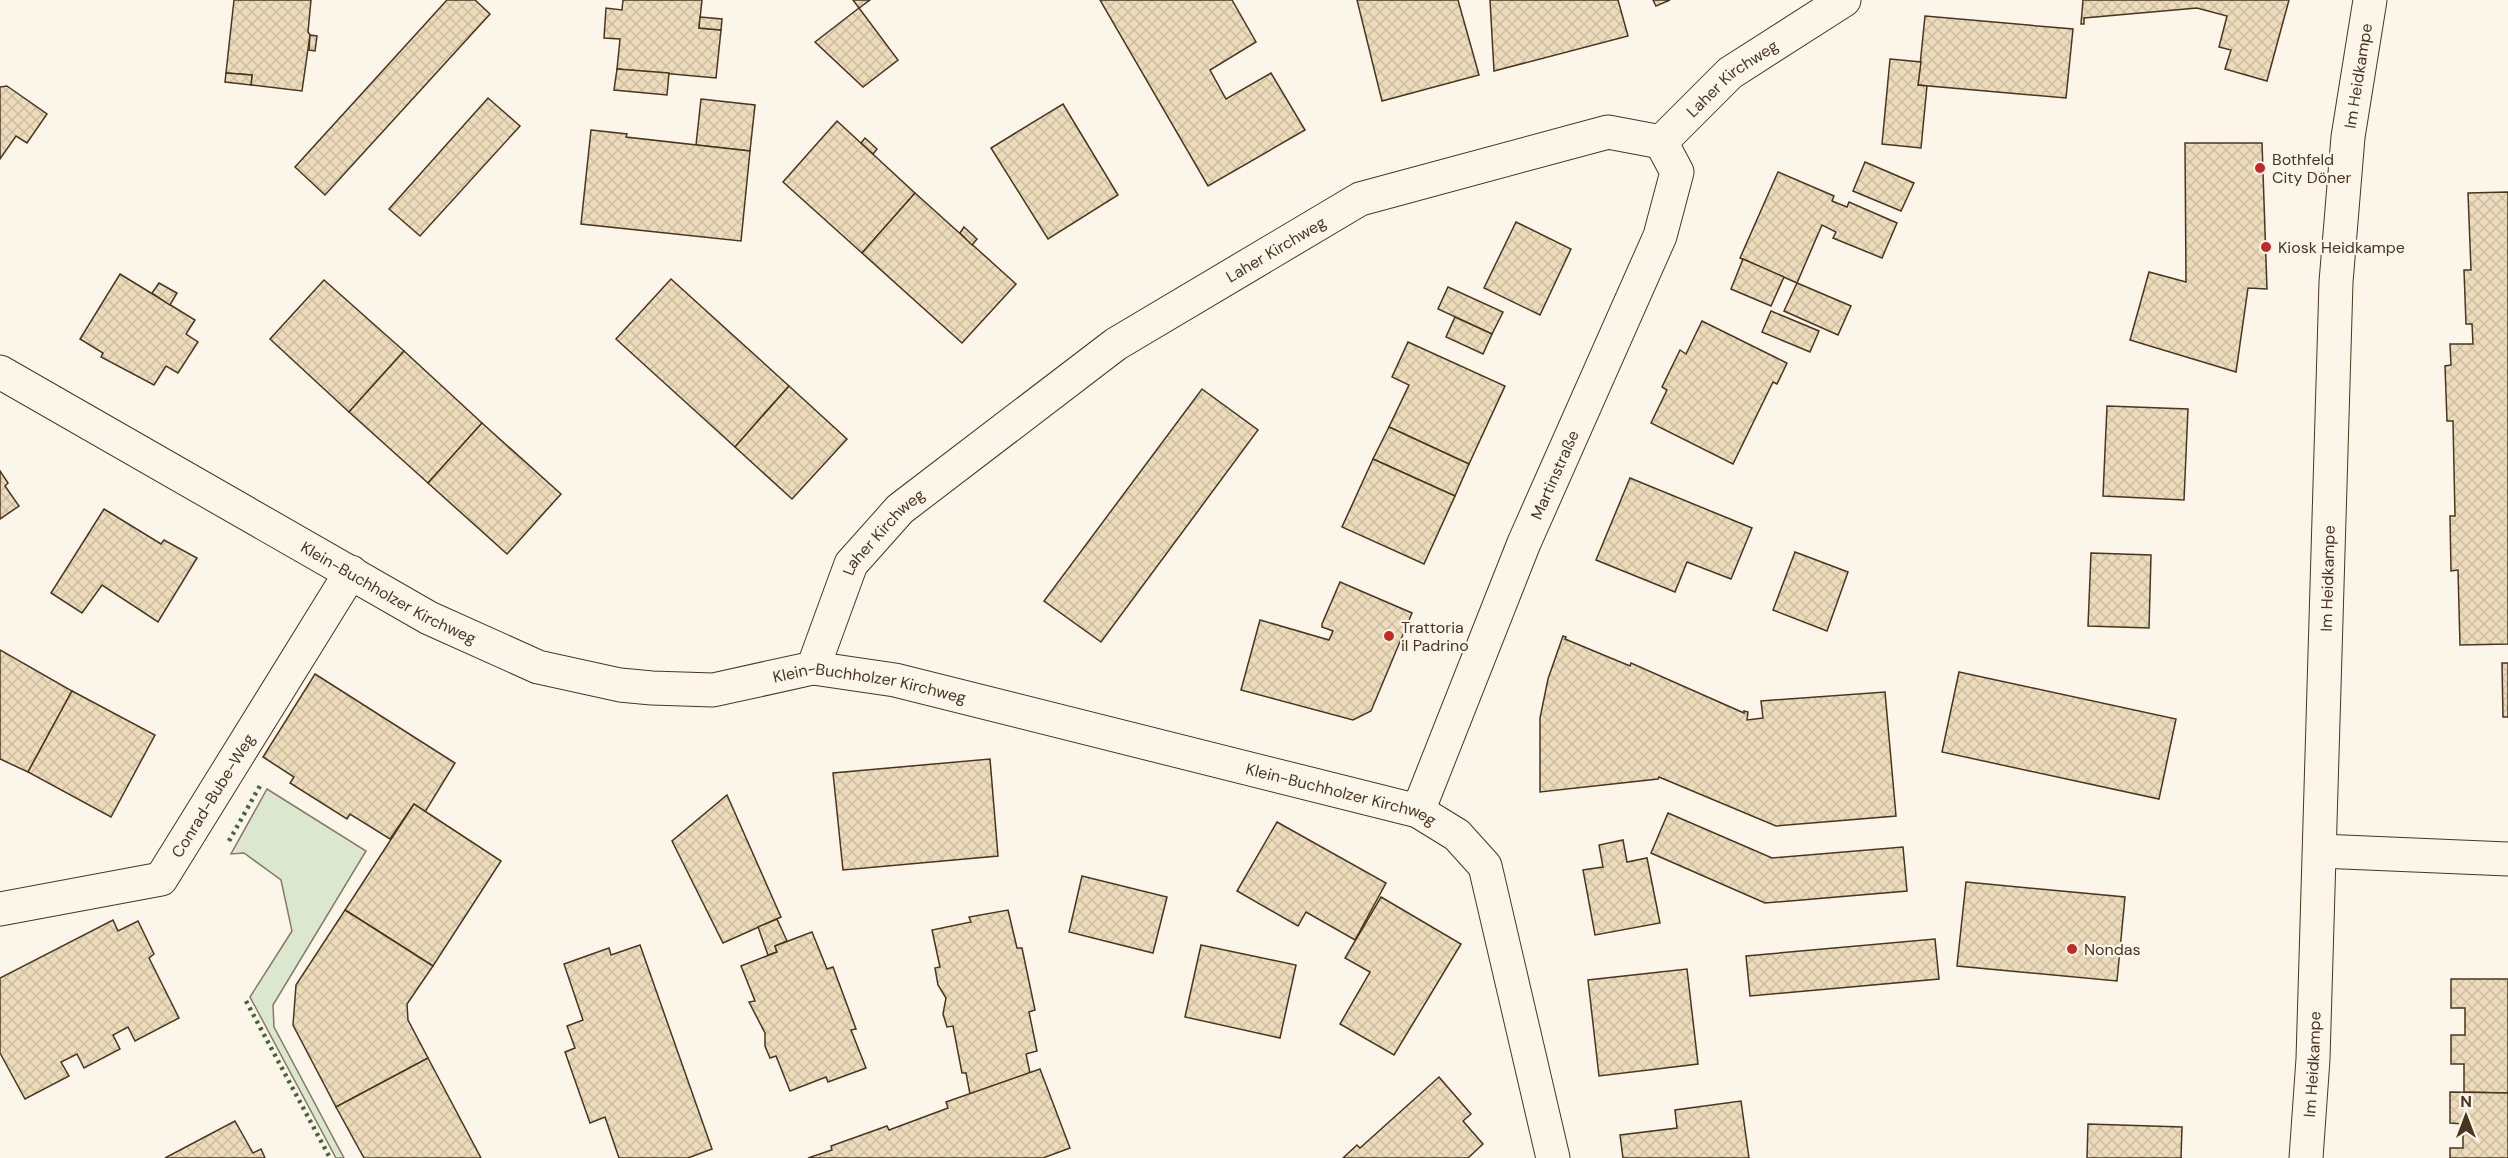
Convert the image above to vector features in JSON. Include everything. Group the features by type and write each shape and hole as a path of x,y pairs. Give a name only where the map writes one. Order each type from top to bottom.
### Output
{"street":[{"name":"Laher Kirchweg","path":"813,668 851,564 900,509 1116,344 1360,199 1608,132 1660,142 1730,73 1844,0"},
{"name":"Im Heidkampe","path":"2306,1158 2313,1059 2336,282 2348,137 2370,0"},
{"name":"Martinstraße","path":"1418,811 1524,543 1660,236 1677,172 1660,142"},
{"name":"Klein-Buchholzer Kirchweg","path":"0,372 429,618 538,667 620,686 713,690 813,668 895,680 1418,811 1457,835 1485,866 1552,1158"},
{"name":"Conrad-Bube-Weg","path":"0,909 161,879 351,572"},
{"path":"2320,851 2508,859"}],"green space":[{"path":"267,789 366,851 273,1005 274,1027 344,1158 336,1158 250,997 292,931 281,880 244,853 231,854"}],"building":[{"path":"234,0 311,0 308,32 310,35 302,91 251,85 252,75 226,73"},
{"path":"447,0 475,0 490,14 325,195 295,167"},
{"path":"623,0 702,0 699,28 721,30 716,78 617,69 620,39 604,38 606,8 622,10"},
{"path":"853,0 870,0 859,8"},
{"path":"1100,0 1232,0 1256,42 1210,70 1226,99 1271,73 1305,130 1208,186"},
{"path":"1357,0 1458,0 1479,75 1382,101"},
{"path":"1490,0 1618,0 1628,36 1494,71"},
{"path":"1653,0 1670,0 1656,6"},
{"path":"2083,0 2289,0 2267,81 2225,69 2231,50 2219,47 2227,16 2197,8 2084,18 2084,24 2081,24"},
{"path":"859,8 898,60 863,87 815,42"},
{"path":"1925,16 2073,29 2066,98 1918,85"},
{"path":"700,17 722,19 721,30 699,28"},
{"path":"310,35 317,36 315,51 309,50"},
{"path":"1890,59 1921,62 1918,85 1927,86 1921,148 1882,144"},
{"path":"617,69 669,73 667,95 614,90"},
{"path":"226,73 252,75 251,85 225,82"},
{"path":"7,86 47,114 27,143 16,136 0,159 0,87"},
{"path":"488,98 520,126 420,236 389,209"},
{"path":"701,99 755,105 750,151 696,145"},
{"path":"1063,104 1118,195 1048,239 991,148"},
{"path":"837,121 915,193 862,253 783,182"},
{"path":"591,130 627,134 626,137 750,151 741,241 581,224"},
{"path":"865,138 877,149 873,154 861,143"},
{"path":"2185,143 2262,143 2267,289 2248,288 2236,372 2130,340 2149,272 2186,282"},
{"path":"1865,162 1914,183 1901,211 1853,191"},
{"path":"1778,172 1834,196 1832,201 1847,207 1849,202 1897,223 1882,258 1833,238 1836,232 1822,225 1797,283 1740,258"},
{"path":"2508,192 2508,644 2460,645 2458,570 2451,571 2450,516 2455,516 2453,421 2447,421 2445,366 2451,365 2450,344 2473,344 2472,324 2466,324 2464,270 2471,270 2468,193"},
{"path":"915,193 1016,284 962,343 862,253"},
{"path":"1516,222 1571,249 1540,315 1484,288"},
{"path":"964,227 977,239 972,245 960,233"},
{"path":"1743,259 1784,277 1771,306 1731,289"},
{"path":"120,274 195,320 186,334 198,342 178,373 166,366 154,385 101,357 103,353 80,339"},
{"path":"671,279 789,386 735,447 616,339"},
{"path":"324,280 404,351 349,412 270,339"},
{"path":"159,283 177,293 170,305 152,293"},
{"path":"1797,283 1851,306 1838,335 1784,311"},
{"path":"1448,287 1503,312 1492,334 1438,309"},
{"path":"1771,311 1819,331 1810,352 1762,332"},
{"path":"1455,317 1492,334 1483,354 1446,337"},
{"path":"1702,321 1787,363 1777,384 1773,382 1733,464 1651,423 1667,390 1662,387 1680,350 1686,354"},
{"path":"1408,342 1505,386 1469,464 1389,427 1409,385 1392,377"},
{"path":"404,351 482,423 428,483 349,412"},
{"path":"789,386 847,439 792,499 735,447"},
{"path":"1202,389 1258,430 1101,642 1044,601"},
{"path":"2107,406 2188,409 2184,500 2103,496"},
{"path":"482,423 561,494 507,554 428,483"},
{"path":"1389,427 1469,464 1455,496 1373,459"},
{"path":"1373,459 1455,496 1424,564 1342,527"},
{"path":"0,471 8,483 5,486 19,506 0,519"},
{"path":"1630,478 1752,528 1731,579 1687,562 1675,592 1596,560"},
{"path":"104,509 161,544 164,540 197,558 158,622 102,585 82,613 51,593"},
{"path":"1795,552 1848,572 1827,631 1773,610"},
{"path":"2091,553 2151,555 2149,628 2088,626"},
{"path":"1340,582 1412,613 1371,711 1353,720 1241,690 1260,620 1329,640 1333,631 1322,627 1322,624"},
{"path":"1563,636 1566,637 1565,639 1630,666 1631,663 1744,713 1744,711 1748,712 1747,720 1763,718 1761,701 1885,692 1896,816 1776,826 1659,777 1658,779 1540,792 1540,718 1548,679"},
{"path":"0,650 72,691 28,772 0,759"},
{"path":"2502,663 2508,663 2508,717 2503,717"},
{"path":"1959,672 2176,719 2159,799 1942,752"},
{"path":"315,674 455,763 425,812 414,804 390,839 350,814 347,819 290,783 294,777 263,757"},
{"path":"72,691 155,735 111,817 28,772"},
{"path":"990,759 998,856 843,870 833,773"},
{"path":"727,795 781,917 723,943 672,841"},
{"path":"414,804 501,861 433,966 345,910"},
{"path":"1668,813 1772,858 1903,847 1907,891 1765,903 1651,853"},
{"path":"1277,822 1386,883 1355,940 1306,912 1298,926 1237,891"},
{"path":"1623,840 1627,862 1647,858 1660,923 1595,935 1583,870 1603,867 1599,845"},
{"path":"1082,876 1167,897 1153,953 1069,932"},
{"path":"1966,882 2125,897 2117,981 1957,966"},
{"path":"1381,897 1461,944 1394,1055 1340,1024 1370,972 1345,958"},
{"path":"345,910 433,966 407,1004 408,1020 428,1058 336,1107 293,1025 296,985"},
{"path":"1008,910 1017,948 1022,948 1035,1010 1029,1012 1037,1051 1026,1054 1030,1073 970,1094 966,1073 962,1073 953,1026 947,1027 943,1014 946,998 938,985 935,968 940,967 932,930 971,922 969,917"},
{"path":"777,919 787,941 775,946 777,952 768,955 758,927"},
{"path":"113,920 118,931 138,921 154,954 149,958 179,1018 135,1041 128,1027 113,1035 120,1049 84,1068 77,1054 61,1062 69,1076 25,1099 0,1053 0,978"},
{"path":"812,932 827,969 833,967 856,1029 851,1030 866,1068 828,1082 826,1077 790,1091 776,1056 770,1058 765,1046 765,1033 749,1002 755,1001 741,966 777,952 775,946"},
{"path":"1935,939 1939,979 1750,996 1746,956"},
{"path":"640,945 712,1149 688,1158 619,1158 605,1117 590,1123 565,1052 575,1048 567,1026 583,1020 564,964 609,948 611,955"},
{"path":"1201,945 1296,965 1280,1038 1185,1017"},
{"path":"1687,969 1698,1064 1599,1076 1588,980"},
{"path":"2451,979 2508,979 2508,1093 2464,1092 2464,1064 2451,1064 2451,1035 2465,1035 2465,1008 2451,1008"},
{"path":"428,1058 481,1158 364,1158 336,1107"},
{"path":"1040,1069 1070,1148 1043,1158 808,1158 832,1150 831,1146 887,1126 889,1130 948,1108 946,1102"},
{"path":"1439,1077 1471,1114 1463,1121 1483,1144 1468,1158 1343,1158 1357,1145 1360,1148"},
{"path":"2450,1092 2508,1093 2508,1158 2450,1158 2450,1148 2463,1148 2463,1124 2450,1123"},
{"path":"1741,1101 1749,1158 1623,1158 1620,1135 1677,1128 1675,1110"},
{"path":"235,1121 253,1153 261,1149 265,1158 165,1158"},
{"path":"2088,1124 2182,1127 2181,1158 2087,1158"}],"hedge":[{"path":"229,841 261,784"},
{"path":"246,1001 330,1158"}],"place":[{"name":"Bothfeld City Döner","path":"2260,168"},
{"name":"Kiosk Heidkampe","path":"2266,247"},
{"name":"Trattoria il Padrino","path":"1389,636"},
{"name":"Nondas","path":"2072,949"}]}
